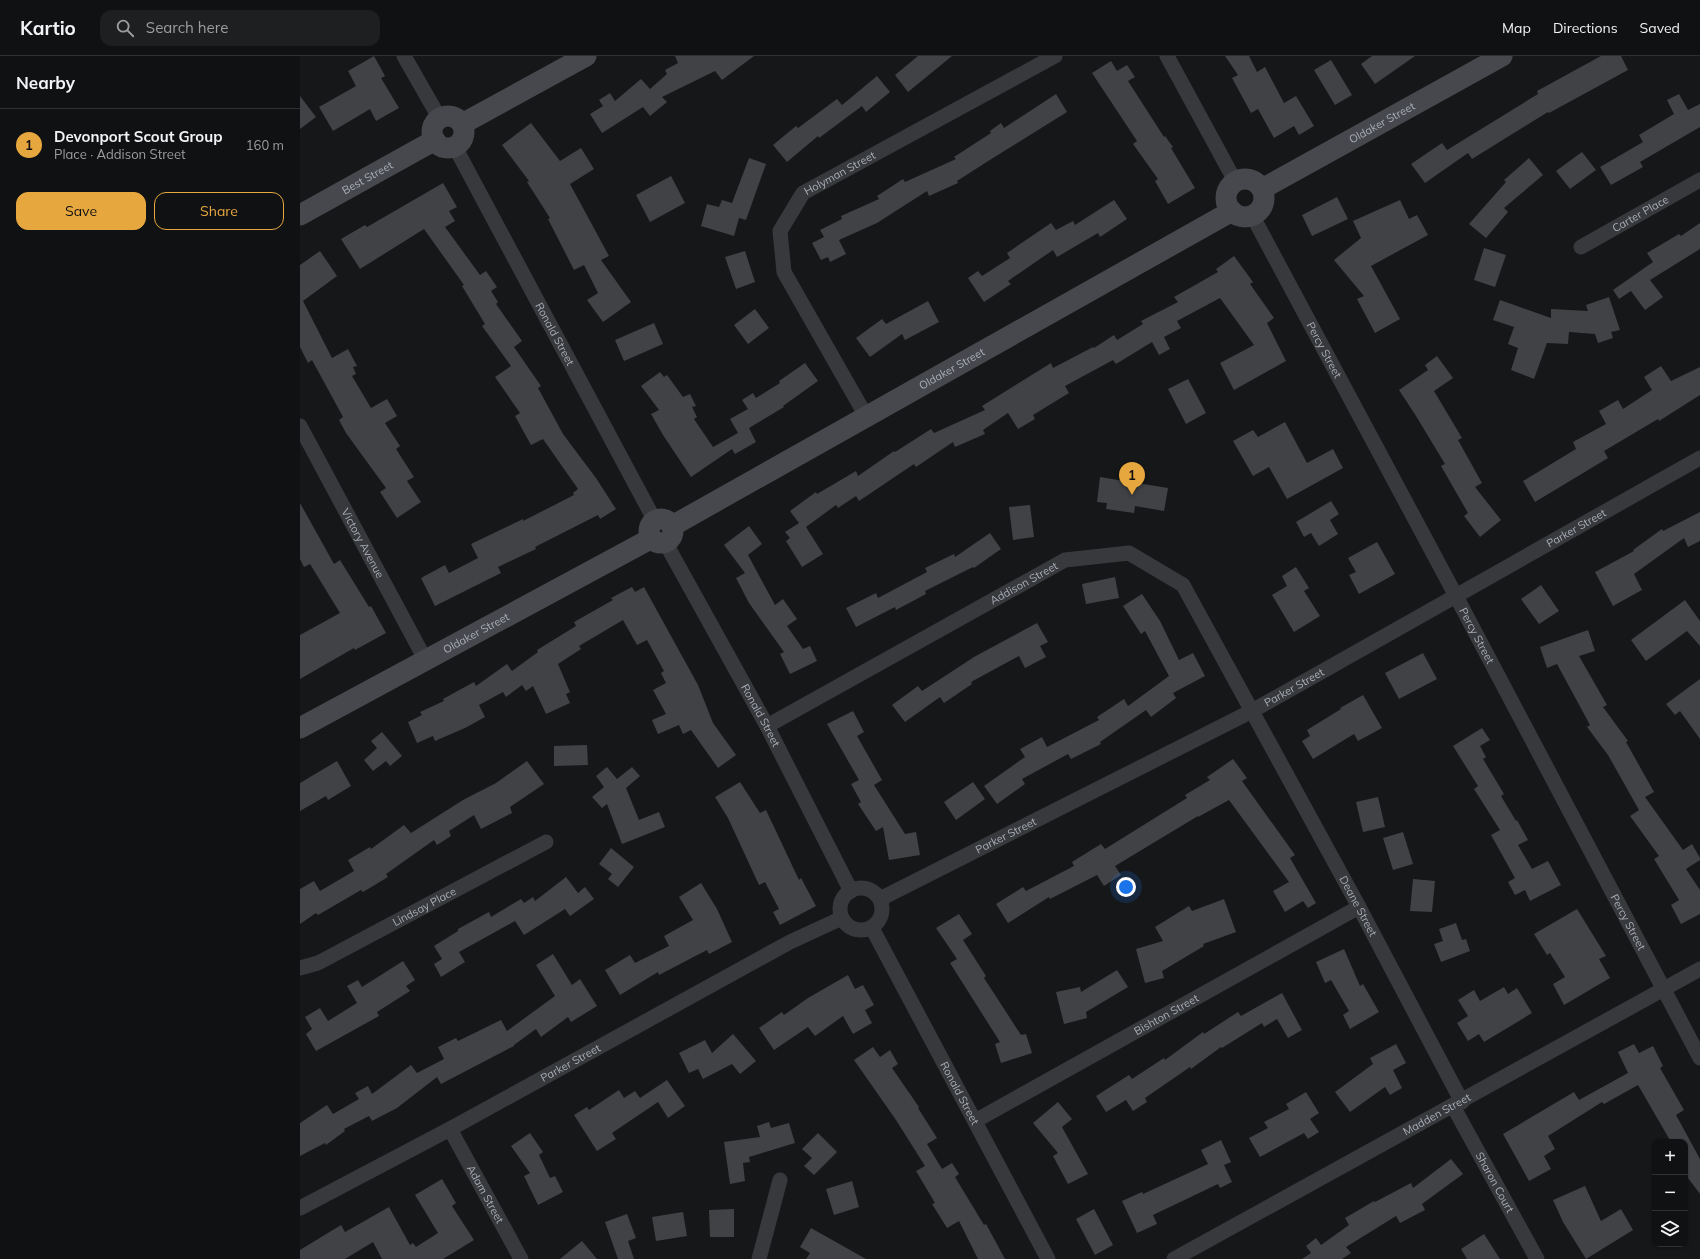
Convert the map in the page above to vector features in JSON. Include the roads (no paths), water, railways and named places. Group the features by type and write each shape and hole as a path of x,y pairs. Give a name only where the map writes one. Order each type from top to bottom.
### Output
{"street":[{"path":"404,56 440,119"},
{"path":"462,124 586,56"},
{"name":"Holyman Street","path":"866,416 784,272 780,231 803,193 1055,56"},
{"path":"1167,56 1235,181"},
{"name":"Oldaker Street","path":"1262,189 1502,56"},
{"path":"452,117 457,119 462,124 464,135 462,140 455,147 444,147 435,140 433,130 434,125 440,119 452,117"},
{"name":"Best Street","path":"300,215 435,140"},
{"name":"Ronald Street","path":"455,147 661,532 767,726 851,891"},
{"path":"1243,179 1251,180 1257,183 1262,189 1264,196 1262,207 1242,213 1227,202 1226,197 1228,190 1235,181 1243,179"},
{"name":"Carter Place","path":"1581,247 1700,180"},
{"name":"Oldaker Street","path":"300,728 426,661 661,532 866,416 1242,213"},
{"name":"Percy Street","path":"1242,213 1456,596 1700,1058"},
{"name":"Victory Avenue","path":"300,426 426,661"},
{"name":"Parker Street","path":"880,899 1252,711 1700,458"},
{"name":"Addison Street","path":"767,726 1065,560 1129,554 1183,585 1252,711"},
{"name":"Deane Street","path":"1252,711 1359,907 1457,1104"},
{"name":"Lindsay Place","path":"300,968 318,963 546,842"},
{"path":"864,888 870,890 880,899 882,912 877,924 872,928 858,930 852,928 842,918 840,906 842,900 851,891 864,888"},
{"name":"Bishton Street","path":"974,1121 1359,907"},
{"name":"Parker Street","path":"300,1208 450,1129 790,942 842,918"},
{"name":"Ronald Street","path":"872,928 1048,1259"},
{"name":"Madden Street","path":"1174,1259 1700,969"},
{"name":"Sharon Court","path":"1457,1104 1537,1259"},
{"name":"Adam Street","path":"450,1129 521,1259"},
{"path":"759,1259 780,1180"}],"place":[{"name":"Devonport Scout Group","path":"1132,495"}]}
